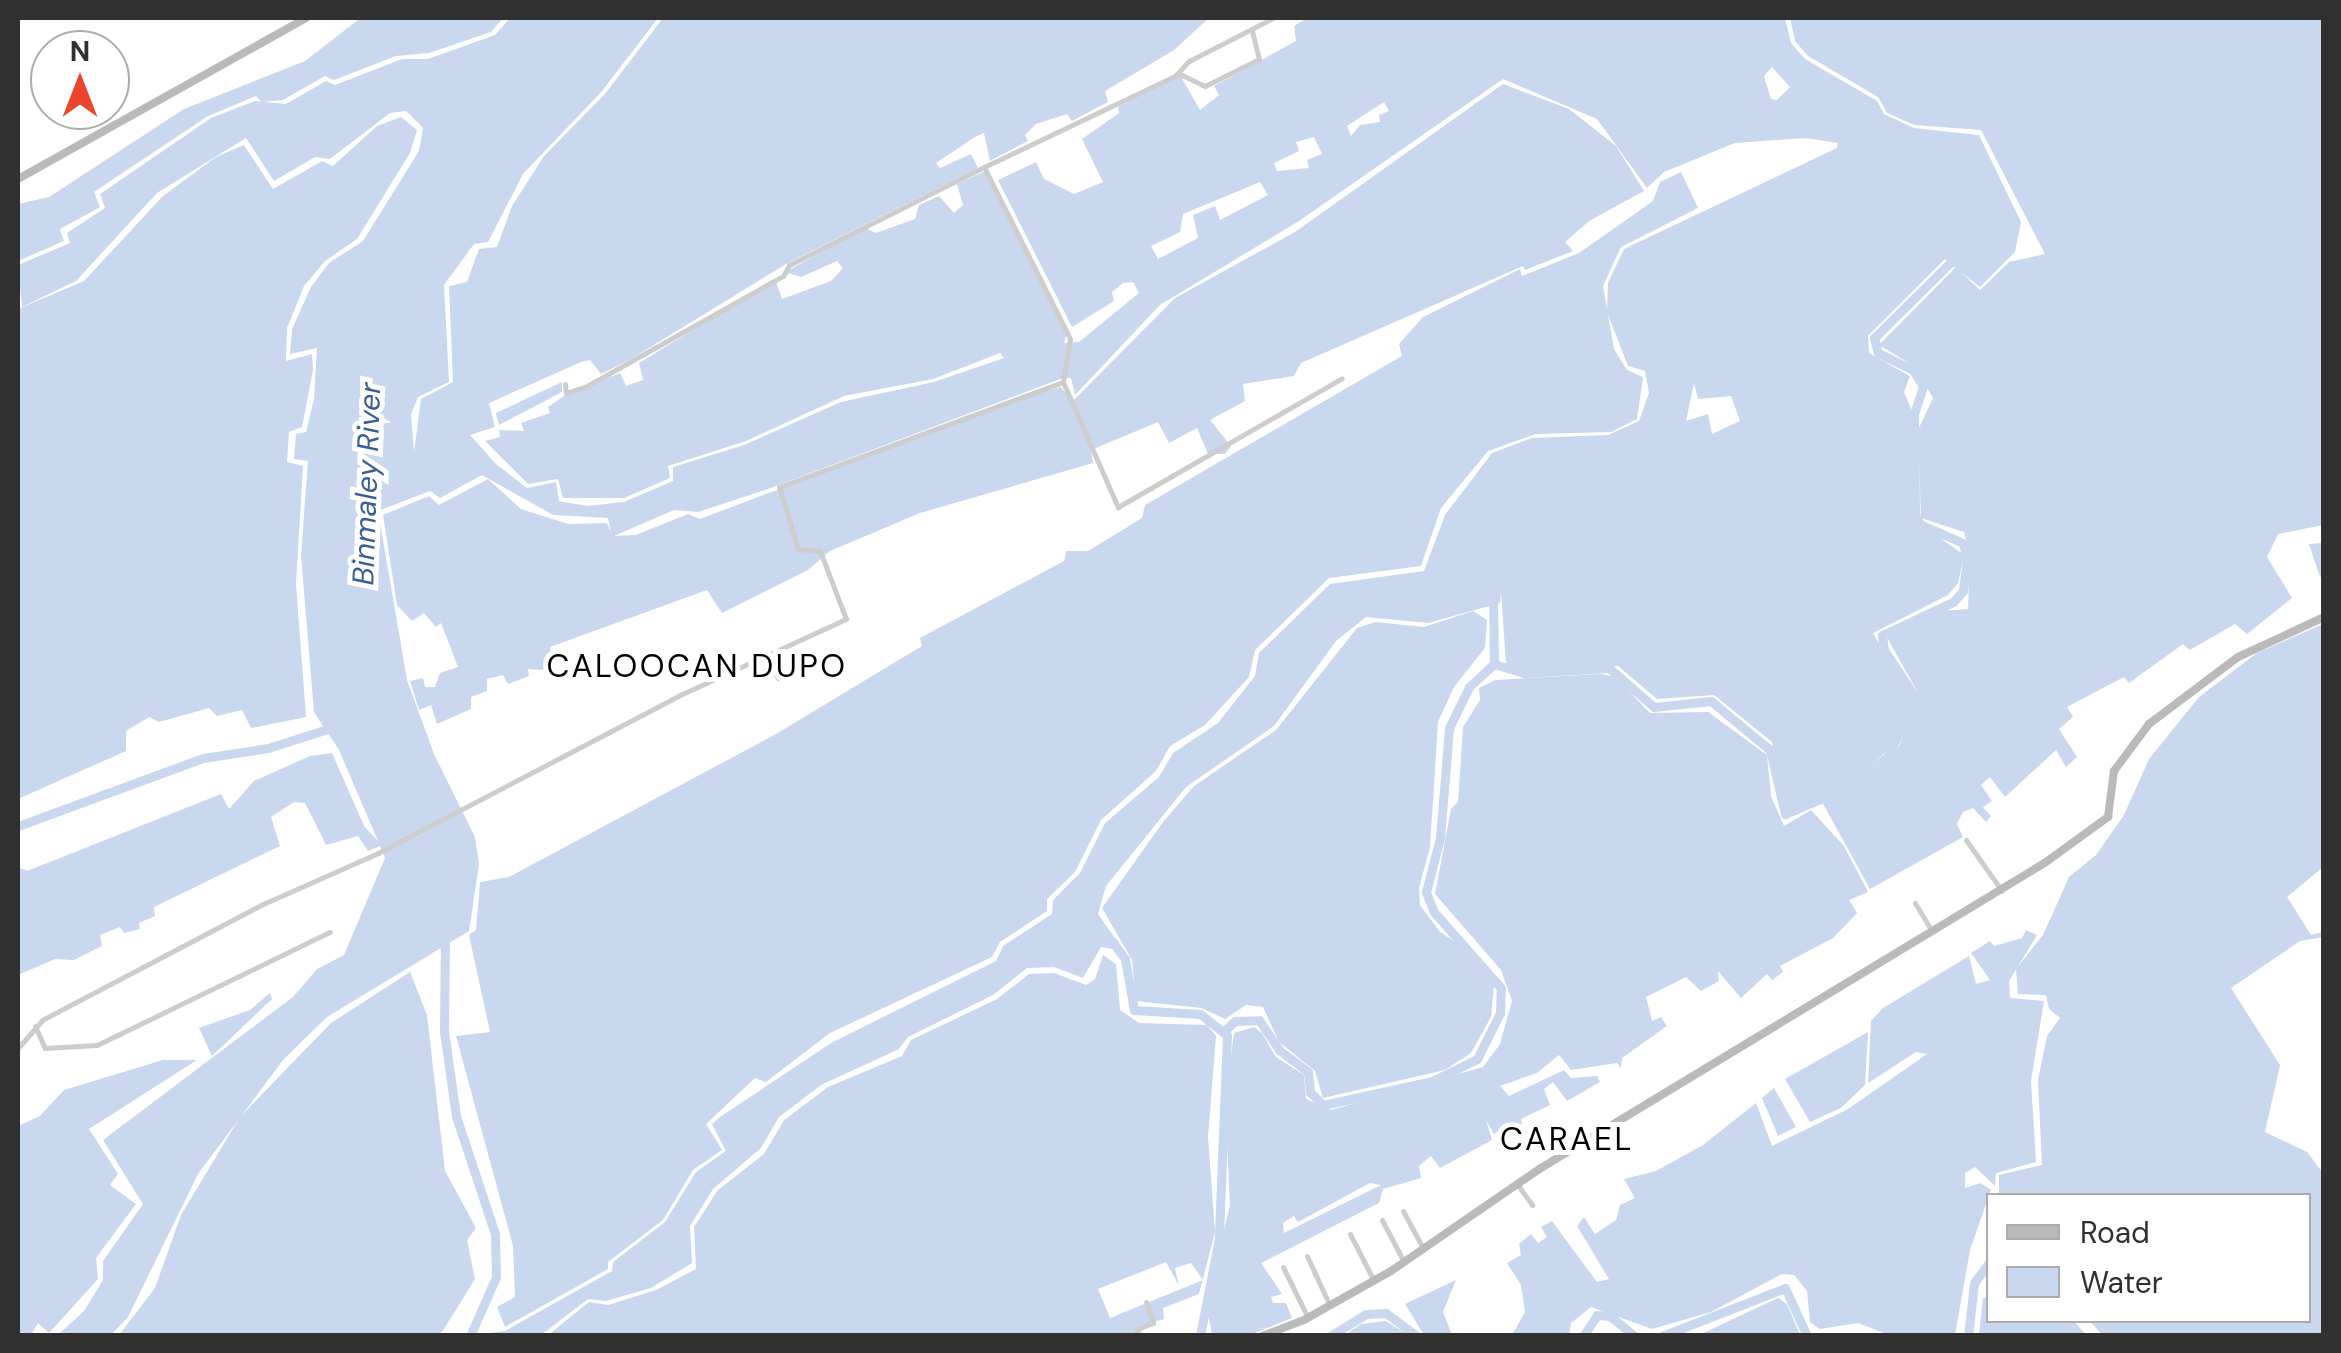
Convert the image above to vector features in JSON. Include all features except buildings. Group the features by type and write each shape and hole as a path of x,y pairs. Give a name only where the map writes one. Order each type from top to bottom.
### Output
{"street":[{"path":"18,179 306,18"},
{"path":"566,384 566,393 586,387 782,277 788,265 1179,73 1188,61 1273,18"},
{"path":"1179,73 1205,86 1259,59 1252,30"},
{"path":"984,166 1070,342 1063,380 1120,508 1342,378"},
{"path":"18,1048 36,1026 262,904 378,853 680,695 848,616 820,551 798,549 779,487 1063,380"},
{"path":"1262,1336 1308,1318 1374,1281 1518,1184 2002,892 2108,817 2114,771 2148,724 2238,657 2324,617"},
{"path":"764,658 778,678"},
{"path":"1966,840 2002,892"},
{"path":"1915,903 1933,933"},
{"path":"36,1026 45,1048 97,1044 330,932"},
{"path":"1518,1184 1532,1206"},
{"path":"1402,1211 1424,1249"},
{"path":"1382,1220 1404,1262"},
{"path":"1350,1234 1374,1281"},
{"path":"1307,1256 1330,1306"},
{"path":"1283,1267 1308,1318"},
{"path":"1139,1336 1138,1329 1153,1323 1146,1302"}],"water":[{"path":"503,18 491,32 429,53 396,56 334,80 325,76 283,100 262,102 256,96 208,116 94,192 100,207 60,229 64,241 18,261 18,204 49,197 184,109 305,61 358,20"},
{"name":"Binmaley River","path":"510,18 658,18 602,91 523,174 488,242 474,244 444,285 449,382 418,397 411,414 414,452 421,399 453,382 449,286 467,282 479,249 497,247 512,206 544,156 605,94 663,18 1209,18 1174,50 1105,91 1108,102 1072,121 1067,114 1036,124 1025,135 1028,141 990,161 984,133 975,137 936,163 940,168 971,154 978,168 786,264 631,359 601,374 590,360 581,362 489,403 495,427 470,435 496,464 527,488 556,482 559,501 587,506 624,502 673,481 673,467 744,445 841,402 934,382 1004,358 1000,353 933,379 844,396 746,441 668,466 670,478 624,498 563,498 558,479 528,484 485,441 500,437 499,430 524,431 521,423 550,413 548,407 564,396 620,373 626,386 643,380 639,363 765,286 776,282 782,299 831,281 843,268 837,261 801,277 785,272 865,228 876,233 915,219 919,205 939,196 954,213 963,205 957,184 985,171 1068,330 1064,343 1079,342 1139,293 1133,282 1123,283 1112,292 1114,301 1072,327 998,180 1036,162 1044,179 1074,194 1103,182 1082,139 1119,113 1118,107 1180,75 1200,110 1219,95 1214,86 1296,41 1294,26 1307,18 1785,18 1791,43 1805,59 1877,101 1884,114 1914,128 1979,135 2021,222 2015,252 1980,287 1945,259 1868,336 1869,353 1910,376 1904,392 1912,411 1911,517 1964,555 1958,583 1948,595 1873,633 1913,701 1896,742 1855,781 1785,810 1772,742 1714,695 1657,699 1618,666 1527,672 1506,664 1501,591 1500,603 1428,623 1366,617 1336,641 1274,726 1186,787 1106,886 1098,914 1124,951 1101,947 1083,978 1054,967 1027,968 993,995 908,1037 899,1049 821,1085 779,1117 761,1148 713,1189 690,1226 692,1263 651,1288 606,1301 588,1299 541,1335 472,1335 505,1331 612,1271 613,1262 665,1222 696,1172 726,1151 712,1124 720,1117 831,1043 996,961 1003,946 1052,914 1053,900 1080,873 1105,823 1159,777 1173,753 1218,723 1255,676 1259,653 1330,584 1424,571 1445,515 1492,453 1532,438 1608,435 1639,421 1649,393 1645,371 1628,366 1607,312 1608,283 1624,249 1837,148 1838,143 1806,138 1735,143 1664,172 1647,188 1597,119 1503,79 1299,221 1160,305 1075,395 1071,378 1063,378 768,489 698,512 674,510 614,536 636,535 688,514 700,519 1015,400 1061,387 1072,402 1175,298 1295,232 1503,84 1569,109 1616,146 1644,191 1589,221 1565,242 1573,251 1525,270 1523,266 1301,363 1294,376 1243,384 1245,401 1210,420 1231,446 1225,454 1208,454 1197,428 1169,443 1158,422 1091,450 1093,463 920,513 830,551 808,570 722,613 707,590 550,647 553,662 543,670 528,669 529,676 508,684 503,675 487,679 487,691 471,697 471,709 437,724 431,705 419,710 410,681 423,678 425,687 435,687 440,673 458,667 441,623 436,627 424,613 412,621 397,605 383,515 429,496 439,505 488,479 521,509 568,524 607,523 611,533 608,518 553,515 482,475 440,498 430,491 378,511 407,680 434,754 475,837 479,864 469,931 327,1017 283,1060 198,1174 128,1317 111,1335 58,1335 84,1311 103,1280 103,1261 143,1204 103,1140 293,997 317,969 344,955 385,858 380,846 368,851 358,836 326,845 305,803 294,802 271,817 280,846 154,907 155,916 139,923 140,929 124,933 120,927 100,935 102,946 74,960 55,959 18,975 18,867 27,871 221,794 229,809 254,781 310,756 332,753 364,826 378,841 339,750 314,712 301,555 308,461 294,459 296,434 306,432 314,399 317,348 290,354 292,329 311,287 329,263 363,241 419,151 423,128 406,111 390,113 330,159 315,157 274,181 246,138 157,193 76,281 22,307 18,265 70,243 67,233 105,208 100,194 211,118 255,101 286,104 326,81 335,85 402,59 428,59 495,35","holes":["1772,67 1790,87 1777,100 1771,99 1764,76","1384,102 1389,111 1379,115 1380,122 1360,125 1351,136 1347,126","1314,137 1322,154 1307,160 1309,168 1277,171 1274,163 1299,151 1296,142","1260,182 1268,195 1220,220 1215,206 1193,215 1198,238 1158,259 1151,246 1180,232 1183,214","1694,383 1698,399 1731,396 1740,421 1712,434 1708,414 1686,421"]},
{"path":"1790,18 2323,18 2323,525 2278,534 2267,557 2292,598 2247,634 2235,624 2190,650 2183,644 2129,683 2124,677 2067,707 2073,717 2059,729 2077,757 2066,767 2056,750 2005,797 1990,777 1981,785 1992,801 1983,807 1991,816 1986,822 1973,808 1963,812 1957,824 1963,837 1870,889 1821,800 1856,786 1899,746 1920,696 1886,636 1940,611 1968,609 1970,555 1964,532 1921,518 1918,430 1933,398 1915,367 1879,345 1956,267 1980,290 2009,262 2045,254 1981,130 1914,125 1887,113 1878,97 1808,56 1795,41"},
{"path":"401,117 417,130 410,153 357,239 325,261 304,286 287,328 286,361 312,354 313,370 302,427 289,432 287,462 303,466 296,584 306,717 251,728 242,710 217,716 209,708 159,722 149,717 126,731 126,751 18,799 18,309 84,281 163,196 216,157 244,145 273,189 322,161 333,166 377,126"},
{"path":"1681,172 1698,208 1621,247 1603,286 1614,349 1627,370 1643,377 1637,419 1611,432 1536,434 1488,451 1441,508 1421,566 1329,578 1255,650 1249,677 1205,725 1170,746 1156,771 1101,820 1075,872 1047,899 1047,911 1000,942 992,957 830,1033 766,1082 755,1078 706,1124 722,1150 693,1170 663,1220 608,1262 608,1269 505,1327 497,1307 515,1297 513,1246 456,1036 490,1032 469,935 476,930 480,882 509,877 776,734 922,646 920,638 1064,561 1066,551 1088,551 1142,518 1145,505 1402,356 1399,344 1423,317 1520,269 1522,276 1579,253 1653,201 1660,182"},
{"path":"562,382 562,392 499,425 496,413"},
{"path":"2323,543 2323,575 2320,577 2309,544"},
{"path":"1473,611 1487,620 1485,648 1454,687 1438,722 1430,847 1419,888 1420,905 1440,932 1466,949 1494,986 1491,1017 1471,1053 1445,1070 1323,1098 1315,1071 1279,1042 1263,1007 1246,1005 1225,1019 1201,1008 1136,1001 1132,960 1102,908 1163,822 1194,786 1276,730 1357,628 1375,622 1424,627"},
{"path":"2323,624 2323,867 2287,897 2311,935 2323,932 2323,937 2300,941 2231,988 2280,1065 2265,1132 2307,1152 2323,1173 2323,1335 2102,1335 2092,1323 2311,1323 2311,1193 1999,1193 1999,1175 2042,1165 2038,1080 2047,1036 2060,1018 2049,1009 2046,995 2018,994 2016,969 2043,935 2069,877 2096,855 2124,815 2149,759 2199,697 2257,653"},
{"path":"1601,674 1615,677 1650,713 1708,712 1767,755 1771,796 1784,826 1811,810 1844,846 1868,892 1849,900 1857,913 1833,938 1780,966 1783,972 1772,980 1767,974 1741,998 1718,971 1719,981 1701,991 1686,977 1646,997 1652,1021 1661,1017 1667,1026 1622,1058 1621,1068 1617,1063 1571,1070 1559,1055 1537,1073 1500,1086 1509,1096 1564,1070 1571,1078 1597,1076 1600,1082 1567,1101 1553,1082 1544,1089 1550,1105 1521,1119 1522,1127 1510,1123 1494,1134 1486,1120 1492,1140 1440,1168 1431,1156 1419,1166 1421,1178 1383,1189 1379,1203 1261,1263 1282,1294 1271,1297 1273,1303 1286,1303 1292,1318 1250,1335 1212,1335 1206,1302 1230,1205 1225,1102 1234,1033 1254,1027 1262,1033 1276,1057 1304,1075 1306,1099 1331,1110 1483,1067 1500,1044 1512,1001 1501,970 1435,894 1451,809 1458,802 1463,727 1480,700 1479,688 1495,680","holes":["1370,1183 1381,1185 1284,1233 1283,1223 1294,1216 1298,1222"]},
{"path":"2026,930 2037,935 2009,981 2010,998 2044,1001 2031,1081 2036,1162 1996,1173 1995,1186 1975,1167 1965,1173 1965,1188 1980,1183 1991,1190 1986,1193 1986,1204 1970,1250 1955,1335 1889,1335 1858,1323 1820,1329 1810,1322 1807,1291 1794,1275 1782,1274 1711,1312 1652,1329 1591,1307 1571,1323 1569,1335 1512,1335 1525,1312 1521,1285 1507,1263 1521,1255 1519,1244 1531,1234 1538,1243 1547,1237 1541,1227 1552,1221 1597,1282 1609,1279 1577,1226 1584,1217 1595,1234 1616,1220 1620,1205 1635,1198 1624,1179 1656,1171 1703,1145 1756,1103 1772,1146 1848,1109 1927,1054 1916,1052 1868,1083 1871,1021 1883,1008 1969,956 1976,984 1990,980 1971,953 1990,941 1994,946 2022,938"},
{"path":"1103,955 1116,964 1120,1010 1139,1023 1207,1025 1216,1036 1208,1137 1215,1232 1203,1280 1199,1294 1163,1308 1164,1319 1136,1327 1138,1335 547,1336 589,1302 608,1305 656,1290 696,1269 694,1227 718,1190 764,1154 784,1120 828,1087 902,1056 911,1040 997,999 1029,974 1054,973 1086,985 1095,979","holes":["1166,1262 1179,1286 1175,1268 1191,1263 1203,1280 1110,1318 1098,1289"]},
{"path":"410,972 427,1015 445,1171 476,1228 467,1240 475,1279 444,1329 438,1336 119,1335 155,1288 181,1215 240,1117 331,1023"},
{"path":"270,993 272,999 212,1056 199,1028 250,1010"},
{"path":"1868,1032 1865,1085 1841,1108 1810,1122 1785,1079"},
{"path":"163,1060 197,1060 89,1129 118,1174 110,1185 136,1204 96,1258 98,1279 49,1333 38,1323 31,1335 18,1335 18,1126 40,1116 64,1090"},
{"path":"1774,1088 1796,1127 1778,1136 1762,1098"},
{"path":"1456,1280 1443,1312 1452,1335 1424,1335 1405,1304"},
{"path":"1986,1297 1986,1323 2076,1323 2086,1335 1979,1335"},
{"path":"1778,1298 1787,1304 1800,1335 1699,1335"},
{"path":"1386,1321 1408,1335 1345,1335 1361,1324"}],"waterway":[{"path":"1494,664 1524,673 1609,668 1654,707 1711,701 1770,750 1785,814 1853,785 1887,757 1916,698 1884,650 1882,635 1953,602 1963,591 1967,560 1963,543 1920,524 1915,514 1914,414 1923,386 1913,370 1878,353 1874,338 1958,255"},
{"path":"1225,1030 1235,1021 1259,1020 1279,1050 1308,1072 1310,1092 1323,1105 1432,1081 1477,1059 1500,1013 1501,988 1434,912 1426,892 1440,838 1449,728 1469,687 1494,664 1493,593"},
{"path":"18,826 203,758 268,748 334,727"},
{"path":"445,935 444,1031 456,1116 495,1234 496,1277 470,1336"},
{"path":"1112,941 1125,959 1134,1010 1200,1014 1227,1035 1219,1238 1200,1336"},
{"path":"1968,1336 1974,1283 1986,1267"},
{"path":"1662,1336 1785,1288 1807,1336"},
{"path":"1330,1336 1366,1314 1386,1313 1416,1336"},
{"path":"1583,1336 1597,1315 1610,1316 1635,1336"}],"district":[{"name":"CALOOCAN DUPO","path":"697,666"},
{"name":"CARAEL","path":"1567,1139"}]}
